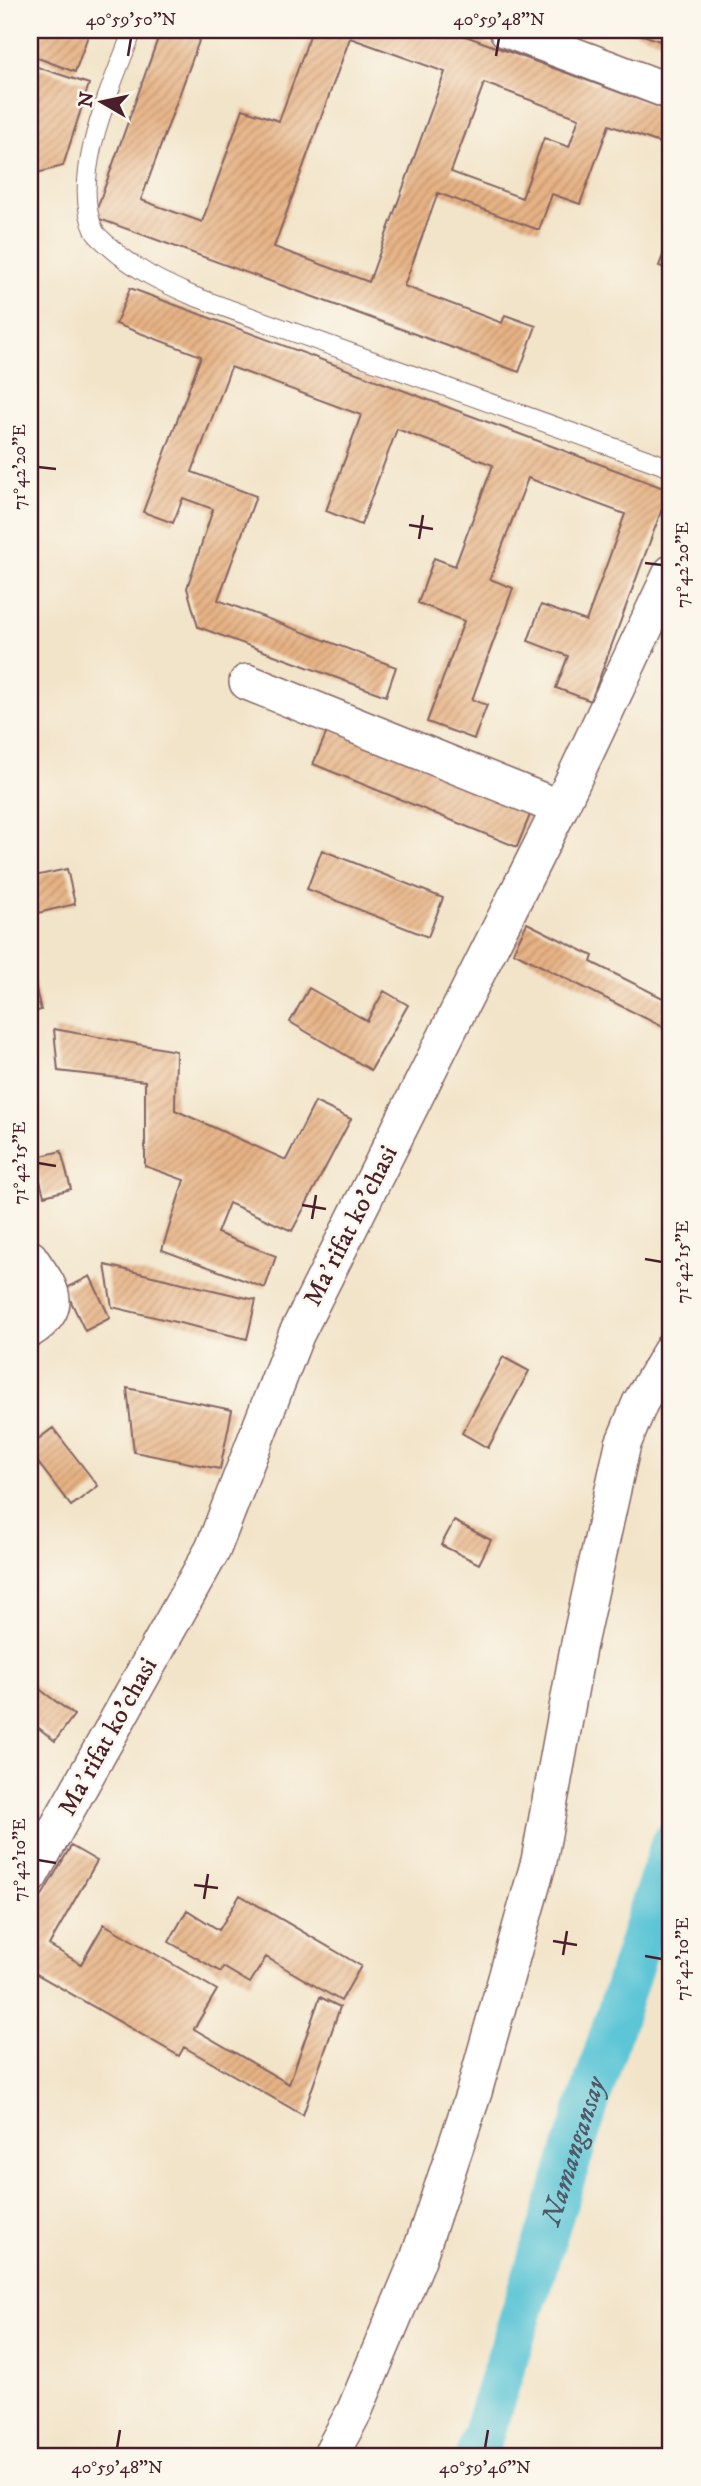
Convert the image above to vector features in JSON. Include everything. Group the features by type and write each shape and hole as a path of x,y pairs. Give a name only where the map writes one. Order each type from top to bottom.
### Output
{"street":[{"path":"507,30 671,92"},
{"name":"Maʼrifat ko'chasi","path":"30,1876 213,1549 296,1335 560,808 671,573"},
{"path":"247,682 560,808"},
{"path":"30,1258 50,1289 52,1301 45,1320 30,1330"},
{"path":"330,2456 354,2412 417,2262 474,2092 539,1861 578,1648 623,1444 640,1403 671,1350"}],"lane":[{"path":"133,30 92,140 88,178 89,210 96,234 123,259 146,275 193,296 671,468"}],"building":[{"path":"30,30 90,30 75,72 30,55"},
{"path":"161,30 203,30 141,200 202,222 243,109 279,121 312,30 449,30 671,111 671,147 609,125 580,204 552,194 539,230 438,193 404,286 502,323 505,315 536,326 519,372 94,217","holes":["350,38 445,72 369,282 274,247","484,83 579,118 569,147 544,138 522,198 451,172"]},
{"path":"629,30 671,30 671,45"},
{"path":"31,65 89,84 63,166 30,175"},
{"path":"671,234 671,270 659,266"},
{"path":"130,288 669,490 591,701 556,688 568,656 528,641 541,605 586,621 625,514 528,478 490,579 513,588 472,700 487,705 474,739 427,722 464,621 418,603 434,558 455,566 493,465 397,429 361,525 326,511 361,415 231,367 192,472 256,496 218,600 396,667 386,696 198,627 187,588 213,509 183,498 173,523 143,512 201,356 116,324"},
{"path":"329,727 532,810 517,847 313,764"},
{"path":"322,850 443,898 428,937 307,889"},
{"path":"67,869 75,904 30,915 30,877"},
{"path":"527,923 593,956 591,962 671,1002 671,1017 665,1028 513,952"},
{"path":"30,965 41,1010 30,1013"},
{"path":"309,988 367,1021 384,991 408,1005 371,1070 290,1022"},
{"path":"54,1029 176,1051 175,1110 286,1160 315,1102 351,1119 292,1231 229,1203 217,1233 276,1256 265,1288 162,1250 184,1180 145,1166 145,1081 58,1071"},
{"path":"61,1151 71,1189 44,1196 34,1158"},
{"path":"105,1265 256,1300 247,1339 112,1307"},
{"path":"90,1276 110,1318 85,1331 65,1289"},
{"path":"503,1357 529,1371 488,1448 462,1433"},
{"path":"127,1388 232,1410 220,1469 134,1452"},
{"path":"53,1428 98,1486 71,1506 30,1452 30,1445"},
{"path":"454,1521 491,1540 479,1564 441,1545"},
{"path":"30,1682 74,1715 55,1741 30,1721"},
{"path":"71,1846 97,1861 49,1945 81,1964 104,1924 217,1990 194,2029 289,2084 320,1997 340,2007 303,2115 184,2047 179,2056 33,1972 30,1978 30,1916"},
{"path":"240,1895 361,1966 341,2001 266,1957 250,1983 223,1967 221,1972 169,1942 187,1910 219,1930"}],"waterway":[{"name":"Namangansay","path":"476,2456 671,1844"}]}
